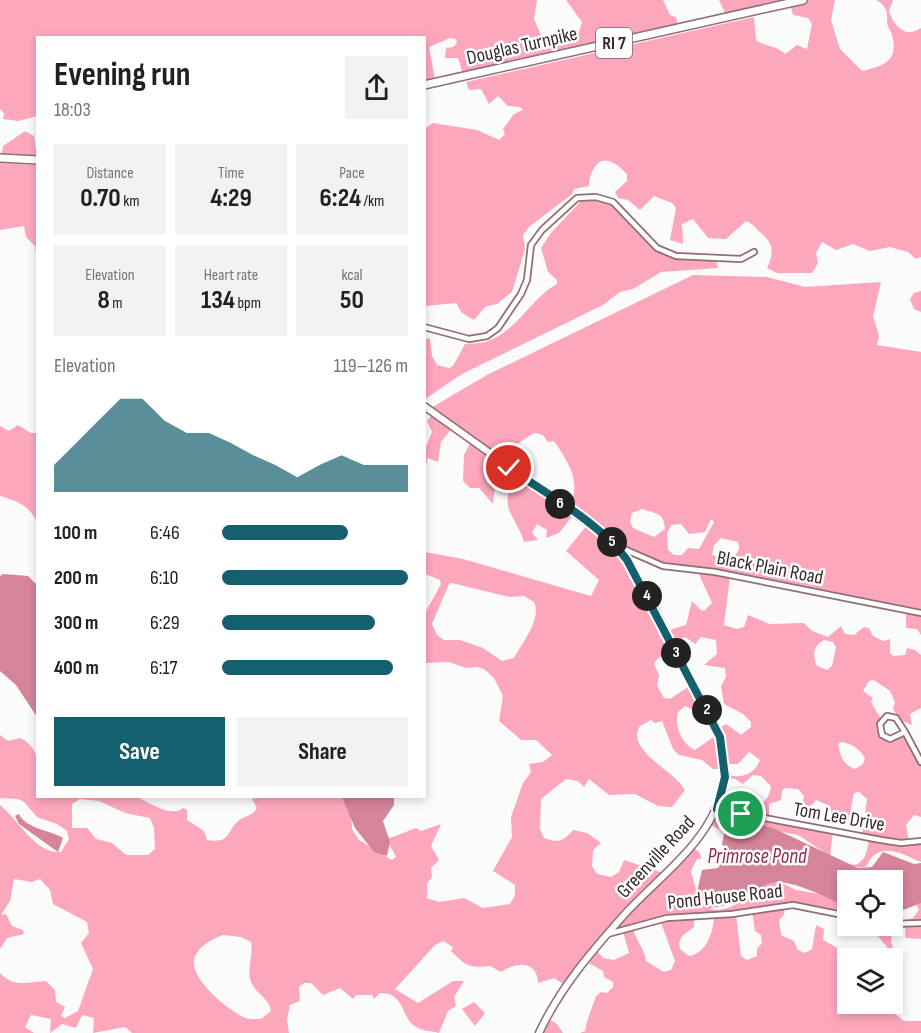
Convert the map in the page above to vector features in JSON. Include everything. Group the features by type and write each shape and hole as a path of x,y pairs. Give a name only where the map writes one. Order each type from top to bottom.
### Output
{"main road":[{"name":"Douglas Turnpike","path":"426,85 803,0"},
{"path":"0,158 36,160"},
{"name":"Greenville Road","path":"426,407 617,546 636,573 720,737 725,777 717,809 697,841 607,934 566,984 539,1033"}],"street":[{"path":"426,328 468,339 487,336 498,328 521,294 527,280 531,245 542,230 577,198 596,197 613,202 657,248 676,256 741,259 754,252"},
{"name":"Black Plain Road","path":"617,546 663,566 716,572 921,613"},
{"path":"905,732 888,739 879,731 880,724 887,716 896,718 905,732 921,762"},
{"name":"Tom Lee Drive","path":"717,809 881,840 901,843 921,841"},
{"name":"Pond House Road","path":"607,934 667,918 732,914 793,905 837,914"},
{"path":"903,923 921,922"}],"shaded area":[{"path":"0,0 537,0 534,19 541,35 572,39 579,32 582,22 566,0 663,0 670,15 676,17 678,26 463,74 458,58 445,58 446,48 453,47 457,43 456,39 450,38 429,47 435,80 426,83 426,36 36,36 36,116 18,121 3,119 4,113 0,109"},
{"path":"719,0 797,0 726,15"},
{"path":"806,0 835,0 831,20 840,49 862,71 883,64 892,56 894,50 892,35 887,24 886,9 876,0 893,0 889,11 894,22 901,29 910,32 921,28 921,257 916,259 908,252 890,247 870,251 853,244 836,250 822,242 816,253 818,263 812,273 777,273 767,268 772,253 768,241 746,221 726,239 708,238 693,219 682,224 683,244 670,240 676,208 672,203 654,196 640,210 628,200 618,198 615,192 627,181 627,174 615,164 601,161 594,168 589,186 574,189 572,194 529,227 523,235 525,249 512,292 497,304 485,307 474,320 462,313 456,303 426,306 426,128 433,123 477,130 499,140 505,134 503,129 514,114 523,110 520,107 508,106 498,96 489,104 481,89 469,90 466,82 754,17 756,40 785,54 797,45 807,49 812,24 808,18 793,15 790,4"},
{"path":"25,131 34,136 36,157 1,156 3,146"},
{"path":"0,163 36,165 36,253 35,246 26,237 24,226 0,230"},
{"path":"597,196 610,200 661,246 683,254 715,256 718,268 661,272 633,289 620,292 603,305 462,374 426,398 426,338 430,339 432,356 437,365 449,368 453,366 465,344 486,342 507,330 539,297 557,284 557,280 548,272 541,248 550,234 583,199"},
{"path":"693,275 767,277 805,287 881,282 873,316 879,336 877,345 921,352 921,635 917,629 906,628 906,611 730,576 724,625 737,629 744,627 748,615 770,624 804,623 812,631 828,637 841,626 845,634 854,635 864,627 869,628 873,636 883,641 890,639 890,653 893,656 905,655 907,648 921,655 921,708 910,714 912,725 900,720 893,709 895,702 890,691 874,680 869,681 863,691 873,698 871,702 882,721 880,732 889,739 903,734 921,761 921,817 914,815 906,825 909,843 921,842 921,862 901,853 885,851 874,855 865,867 840,863 856,865 862,860 867,850 869,839 862,836 867,799 859,792 854,793 851,808 852,824 831,812 830,806 816,800 811,806 812,814 801,813 804,796 798,789 785,788 782,791 781,800 769,804 769,819 833,831 830,856 798,835 728,822 718,829 710,824 718,810 752,816 757,804 767,798 771,786 761,776 753,775 743,784 735,779 726,778 726,775 741,776 750,773 760,760 749,752 738,764 725,764 725,769 713,769 702,760 679,755 673,749 662,721 655,723 651,720 640,726 637,735 645,752 685,790 672,807 658,806 635,794 609,795 589,779 584,787 578,781 566,779 541,799 540,829 544,838 553,841 563,839 573,830 587,833 601,843 593,850 592,866 597,874 611,877 619,872 624,860 666,874 693,847 700,853 701,859 697,859 691,871 696,889 704,903 716,910 736,904 751,891 776,880 796,890 831,896 837,902 837,913 809,906 785,907 784,915 779,920 781,935 794,941 798,950 805,953 812,949 816,925 824,929 823,940 838,948 837,1014 895,1014 904,1021 921,1021 921,1033 580,1033 585,1031 596,996 601,992 607,993 613,987 613,982 604,977 603,971 585,961 565,985 554,978 538,983 534,970 526,965 514,966 501,972 490,966 469,965 451,951 453,947 443,941 435,945 395,989 418,1003 453,981 464,981 454,997 456,1006 448,1011 439,1033 415,1027 398,1000 388,994 380,993 374,999 372,995 356,995 353,999 340,988 323,995 311,983 304,983 299,987 300,1001 290,1005 287,1019 289,1033 132,1033 125,1027 93,1033 94,1018 82,1015 76,1028 62,1024 50,1033 51,1019 31,1015 25,1027 34,1033 0,1033 0,973 10,981 27,983 46,981 55,990 56,1002 65,1007 61,1016 65,1018 78,1011 93,969 81,943 89,933 87,922 53,904 50,890 40,879 32,882 14,879 10,901 1,915 6,914 12,926 23,930 24,934 7,938 0,949 0,805 43,848 61,852 69,839 67,831 57,824 37,817 24,802 18,799 0,798 0,735 8,741 20,738 33,748 36,755 36,798 138,798 166,810 178,811 183,808 187,810 187,820 204,831 207,840 215,841 225,838 236,823 255,811 257,808 252,799 256,798 343,798 351,815 352,829 359,840 392,860 396,857 384,834 390,838 416,828 421,831 441,824 431,846 439,860 431,868 432,877 427,884 427,898 439,902 464,898 483,908 510,904 515,895 515,885 493,871 512,837 511,817 523,783 531,772 529,764 543,762 552,755 536,740 521,740 499,721 503,696 494,678 484,669 466,668 449,662 426,663 426,611 441,584 440,580 426,574 426,552 463,559 591,596 599,580 566,551 588,524 574,514 559,533 546,538 547,530 537,524 532,533 538,540 524,542 509,510 508,496 517,474 568,508 572,499 574,482 565,457 554,441 548,442 543,435 535,433 517,445 500,472 493,504 479,488 470,488 463,481 464,455 471,441 453,427 441,442 438,462 428,458 426,465 426,447 432,432 427,421 434,413 429,409 487,375","holes":["642,509 661,517 665,529 654,537 633,528 630,522 632,513","711,519 714,522 699,549 688,548 682,555 674,555 668,550 667,533 671,525 681,524 689,534 705,532","721,538 738,542 739,549 732,560 712,555 714,545","620,549 676,569 697,570 712,603 704,611 692,601 686,625 666,631","449,584 509,597 524,596 534,602 536,609 533,623 514,658 502,661 483,648 460,640 444,640 437,635 432,624","685,637 695,644 701,637 716,640 717,654 704,665 725,668 726,677 721,686 724,704 743,714 751,722 751,727 741,735 726,724 717,729 718,734 695,750 682,739 677,723 678,712 685,706 695,711 704,706 691,685 670,699 664,698 657,686 659,675 654,664 658,658 665,656 674,659 678,656 672,643","824,640 833,642 836,647 832,666 827,670 817,666 814,658 816,648","841,742 852,745 860,751 865,758 863,764 855,769 845,762 838,744","80,799 99,801 125,813 150,818 154,828 155,849 148,855 126,855 112,843 96,839 87,828 72,828 72,804","752,912 755,931 761,935 762,943 757,949 757,956 747,960 741,956 736,915","694,916 714,916 708,941 700,951 689,956 680,949 679,943 682,936 694,927","660,920 675,961 671,970 664,972 646,961 633,928","623,932 629,953 614,960 603,958 596,950 609,933","223,935 241,937 251,942 250,979 254,988 268,1003 271,1011 261,1019 247,1019 217,999 201,981 196,971 194,962 201,947"]},
{"path":"921,291 921,312 914,309 910,299 914,293"},
{"path":"18,425 31,433 36,433 36,520 22,504 0,496 0,426 9,431"},
{"path":"921,900 921,939 905,938 906,920 913,918 919,910 916,904"},
{"path":"878,936 892,936 893,948 887,948"},
{"path":"474,1002 485,1013 475,1026 462,1009"},
{"path":"547,1018 557,1024 563,1033 540,1033"}],"water":[{"path":"3,574 28,576 36,584 36,715 16,685 0,671 0,576"},
{"path":"342,798 394,798 394,805 383,821 390,842 387,856 374,852 355,828"},
{"path":"19,814 27,823 63,838 58,852 19,824 15,816"},
{"name":"Primrose Pond","path":"741,820 773,828 858,868 872,867 883,852 914,864 921,863 921,903 903,910 903,870 837,870 837,902 807,889 776,882 727,905 708,908 697,892 702,870 718,868 726,855 722,843 727,824"}],"route":[{"path":"509,468 604,535 617,546 636,573 720,737 725,777 717,809 741,814"}]}
